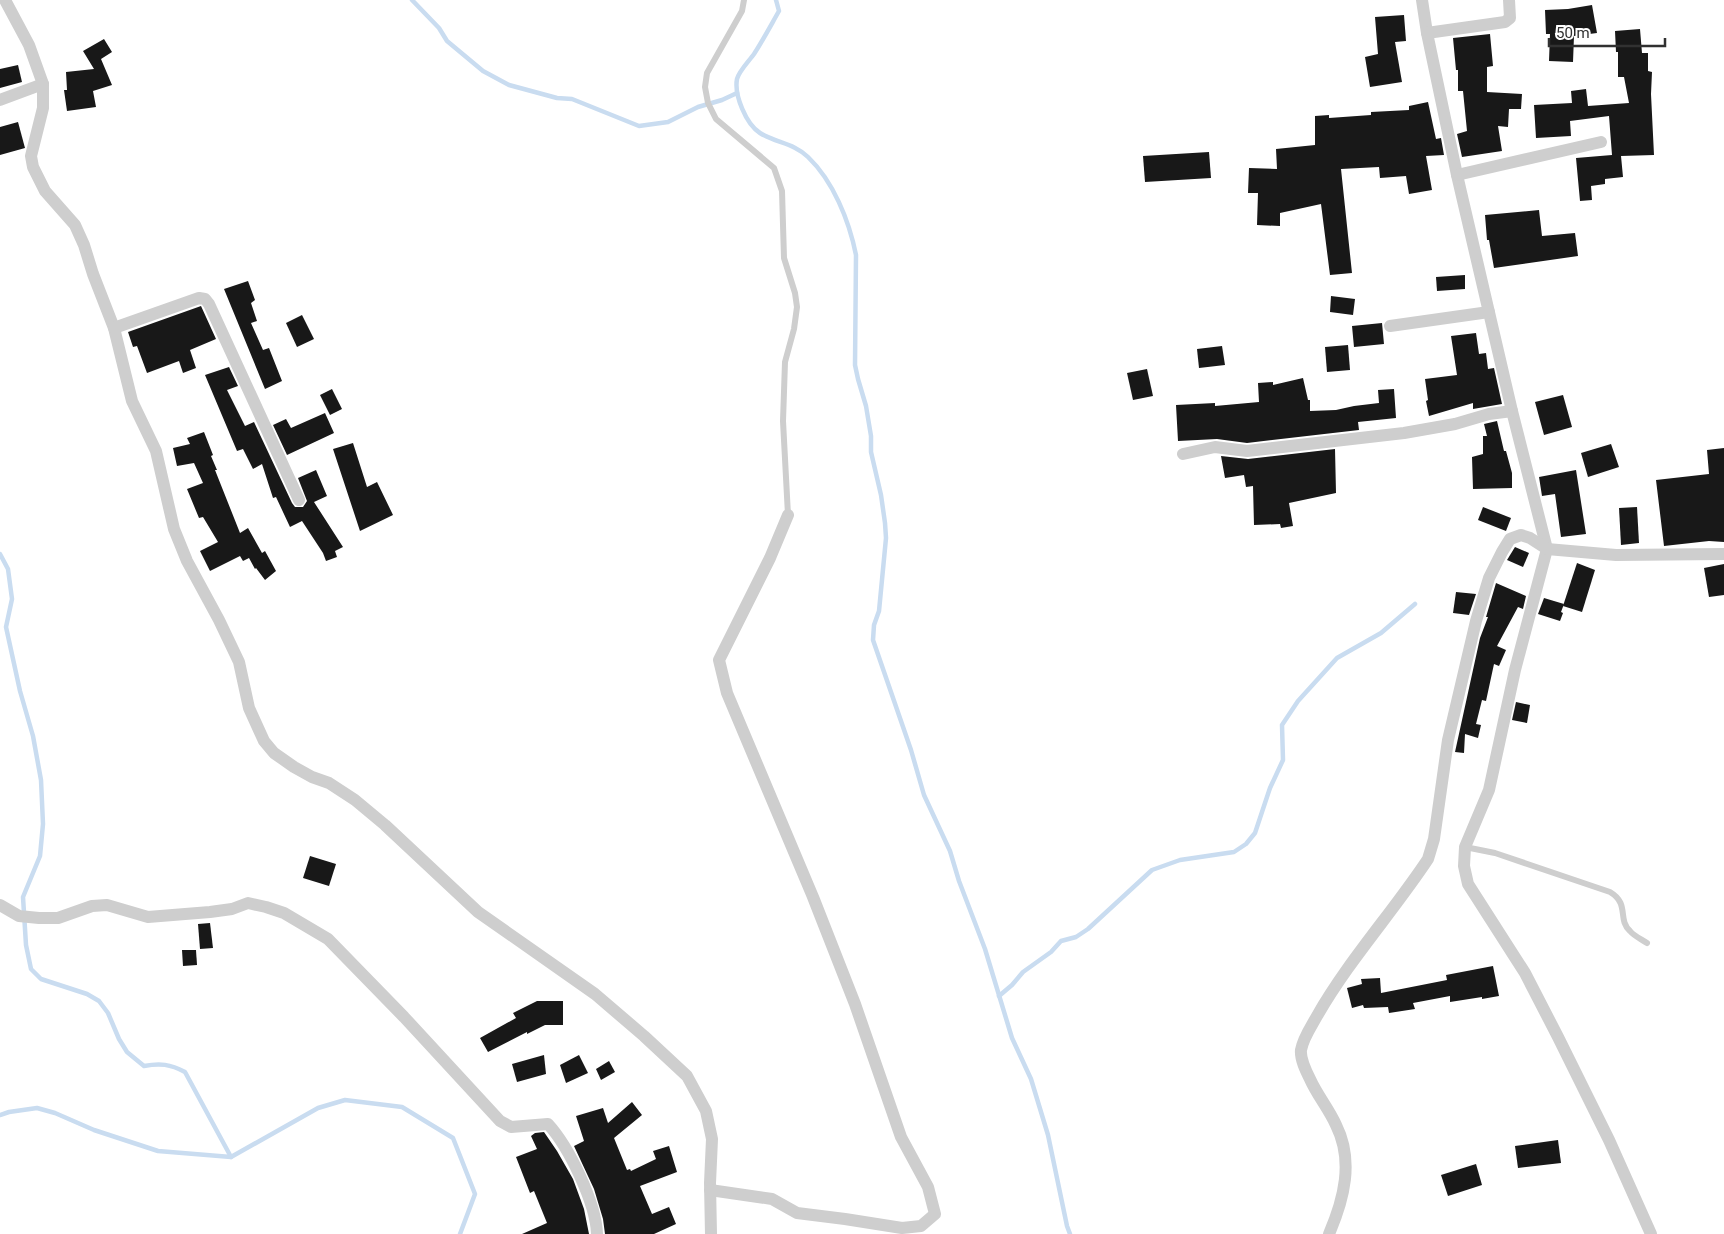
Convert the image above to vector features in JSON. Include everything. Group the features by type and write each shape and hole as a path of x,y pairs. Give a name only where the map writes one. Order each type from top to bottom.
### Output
{"street":[{"path":"5,0 29,45 43,84 43,108 32,156 33,167 45,191 75,225 84,245 114,328 132,401 156,451 174,529 187,561 239,662 248,708 264,741 274,753 294,767 312,777 329,783 355,800 478,912 595,994 687,1076 706,1111 712,1138 711,1234"},
{"path":"1422,0 1427,33 1457,175 1512,411 1547,549 1515,670 1489,790 1465,847 1464,866 1468,884 1525,974 1546,1013 1609,1140 1650,1234"},
{"path":"1427,33 1504,22 1510,18 1509,0"},
{"path":"0,100 43,84"},
{"path":"1457,175 1601,142"},
{"path":"114,328 199,298 205,299 209,304 299,500"},
{"path":"1390,326 1489,312"},
{"path":"1183,454 1215,448 1247,451 1404,433 1455,424 1489,414 1512,411"},
{"path":"710,1190 772,1199 797,1213 845,1218 902,1228 921,1226 935,1214 928,1187 901,1137 855,1004 813,897 727,693 719,660 770,558 788,515"},
{"path":"1329,1234 1339,1212 1343,1195 1346,1169 1345,1145 1336,1124 1312,1084 1305,1067 1300,1053 1303,1041 1329,994 1428,859 1434,839 1448,740 1476,622 1489,578 1510,539 1521,534 1547,549 1616,555 1724,554"},
{"path":"0,905 19,916 39,918 58,918 92,906 106,905 148,918 232,909 248,903 266,906 284,913 328,939 404,1017 500,1121 511,1127 548,1124 558,1135 573,1162 592,1208 597,1234"}],"lane":[{"path":"744,0 742,11 707,73 705,87 708,103 716,119 774,168 782,191 784,258 795,293 797,307 794,329 785,362 783,421 788,515"},
{"path":"1465,847 1495,853 1610,892 1618,898 1624,921 1629,930 1647,943"}],"building":[{"path":"1592,5 1597,33 1574,36 1573,62 1549,61 1550,34 1546,34 1545,10"},
{"path":"1404,15 1406,41 1395,42 1402,82 1370,87 1365,57 1378,54 1375,17"},
{"path":"1640,29 1642,53 1648,53 1648,71 1652,72 1651,94 1654,155 1621,156 1623,177 1605,179 1605,184 1591,186 1592,200 1580,201 1576,158 1612,155 1609,116 1570,121 1571,136 1536,138 1534,105 1572,103 1571,91 1586,89 1588,106 1629,103 1624,77 1618,77 1618,52 1616,52 1615,31"},
{"path":"1490,34 1493,66 1487,67 1487,92 1522,94 1521,109 1509,109 1508,127 1498,126 1502,151 1462,157 1457,134 1467,131 1463,91 1458,91 1458,70 1456,70 1453,38"},
{"path":"104,39 112,52 101,59 112,85 93,91 96,107 67,111 64,90 67,90 66,72 94,69 83,51"},
{"path":"18,65 22,82 0,88 0,69"},
{"path":"1428,102 1436,139 1441,138 1444,155 1426,156 1432,190 1409,194 1406,176 1380,178 1379,167 1341,169 1352,273 1330,275 1321,204 1280,213 1280,226 1257,225 1258,193 1248,193 1249,168 1277,169 1276,149 1315,145 1315,116 1329,115 1329,118 1371,115 1371,112 1409,110 1409,106"},
{"path":"18,122 25,148 0,155 0,127"},
{"path":"1209,152 1211,178 1145,182 1143,156"},
{"path":"1539,210 1542,236 1575,233 1578,256 1494,268 1489,240 1487,240 1485,215"},
{"path":"1465,275 1465,289 1437,291 1436,277"},
{"path":"248,281 255,300 251,303 257,321 251,323 263,350 269,348 282,381 265,389 224,289"},
{"path":"1331,296 1355,299 1353,315 1330,312"},
{"path":"201,306 216,339 190,350 196,368 183,373 179,361 147,373 137,346 133,347 128,332"},
{"path":"302,315 314,339 297,347 286,323"},
{"path":"1382,323 1384,344 1354,347 1352,326"},
{"path":"1476,333 1479,354 1486,353 1488,369 1494,368 1502,404 1473,409 1473,403 1429,416 1425,379 1457,375 1451,336"},
{"path":"1348,345 1350,370 1327,372 1325,347"},
{"path":"1222,346 1225,365 1199,368 1197,349"},
{"path":"229,367 238,386 227,390 245,426 254,422 295,507 303,507 307,501 298,478 316,470 327,496 314,502 343,547 335,551 337,557 326,561 323,553 302,521 290,527 276,497 273,498 262,464 253,469 243,449 237,451 205,375"},
{"path":"1147,369 1153,396 1133,400 1127,373"},
{"path":"1303,378 1308,400 1310,400 1310,411 1336,410 1379,403 1378,390 1394,389 1396,418 1358,422 1359,430 1247,443 1217,439 1178,441 1176,405 1215,403 1215,406 1259,402 1258,383 1273,382 1273,385"},
{"path":"332,389 342,409 330,415 320,395"},
{"path":"1563,395 1572,427 1544,435 1535,402"},
{"path":"325,413 334,433 287,455 273,425 286,419 291,428"},
{"path":"1497,421 1504,451 1506,451 1512,473 1512,488 1473,489 1472,457 1483,454 1483,436 1487,436 1484,424"},
{"path":"204,432 213,455 211,456 217,470 215,470 240,533 248,528 262,553 265,551 276,571 265,580 255,569 249,558 243,561 240,556 210,571 200,551 218,542 203,517 199,518 187,489 203,483 194,463 177,466 173,448 190,444 187,438"},
{"path":"353,443 367,487 377,482 393,515 360,531 333,449"},
{"path":"1611,444 1619,467 1588,477 1581,453"},
{"path":"1724,448 1724,542 1709,541 1664,546 1656,480 1709,474 1707,450"},
{"path":"1335,449 1336,493 1289,503 1293,526 1281,528 1280,524 1254,525 1253,486 1246,487 1244,475 1225,478 1221,456 1248,459"},
{"path":"1576,470 1586,534 1561,537 1555,494 1542,496 1539,477"},
{"path":"1483,507 1511,518 1506,531 1478,520"},
{"path":"1637,507 1639,543 1621,545 1619,508"},
{"path":"1515,547 1529,553 1523,567 1507,560"},
{"path":"1577,563 1595,570 1582,612 1563,606"},
{"path":"1724,564 1724,595 1709,597 1704,568"},
{"path":"1496,583 1526,596 1523,609 1518,607 1497,646 1506,650 1499,666 1494,664 1486,701 1482,700 1476,724 1481,725 1478,738 1465,734 1464,753 1455,752 1480,638 1488,617 1486,617"},
{"path":"1456,592 1476,594 1469,615 1453,613"},
{"path":"1544,598 1564,604 1560,621 1538,614"},
{"path":"1516,702 1530,705 1527,723 1512,720"},
{"path":"310,856 336,864 329,886 303,878"},
{"path":"210,923 213,948 200,949 198,924"},
{"path":"182,950 196,950 197,965 183,966"},
{"path":"1493,966 1499,996 1482,999 1482,997 1450,1002 1450,996 1413,1003 1415,1009 1389,1013 1388,1007 1364,1008 1363,1005 1352,1008 1347,988 1362,984 1361,979 1380,978 1381,993 1447,980 1446,975"},
{"path":"537,1001 563,1001 563,1025 545,1025 488,1052 480,1038 516,1018 513,1013"},
{"path":"544,1055 546,1074 517,1082 512,1064"},
{"path":"579,1055 588,1073 566,1083 560,1065"},
{"path":"609,1061 615,1072 601,1080 596,1069"},
{"path":"632,1102 642,1115 614,1138 627,1170 630,1169 631,1171 656,1159 653,1151 669,1146 677,1172 640,1186 652,1214 669,1207 676,1224 654,1234 605,1234 603,1219 594,1189 574,1146 584,1141 576,1116 603,1108 608,1123"},
{"path":"544,1132 573,1179 584,1209 589,1234 522,1234 547,1223 534,1191 530,1193 516,1157 537,1149 531,1136 535,1133"},
{"path":"1558,1140 1561,1163 1518,1168 1515,1146"},
{"path":"1476,1164 1482,1185 1448,1196 1441,1175"}],"waterway":[{"path":"412,0 439,28 447,41 483,71 509,85 557,98 572,99 639,126 668,122 698,107 722,100 737,93"},
{"path":"776,0 779,11 754,54 738,76 737,93 742,109 755,129 766,136 803,152 817,167 839,202 849,228 856,255 855,365 866,406 871,436 871,452 881,495 886,538 879,611 874,625 873,640 911,750 924,795 950,851 959,881 985,949 1012,1038 1031,1079 1048,1135 1070,1234"},
{"path":"0,554 8,569 12,599 6,627 20,691 33,736 41,780 43,824 40,856 23,897 26,945 31,969 41,979 87,994 99,1001 108,1013 127,1052 144,1066 165,1065 185,1072 231,1157"},
{"path":"999,996 1023,972 1051,952 1061,941 1076,937 1088,929 1152,870 1180,860 1234,852 1246,844 1255,833 1270,788 1283,760 1282,725 1298,701 1337,658 1381,633 1415,604"},
{"path":"0,1115 37,1108 55,1113 94,1130 158,1151 231,1157 318,1108 345,1100 402,1107 453,1138 475,1194 460,1234"}]}
